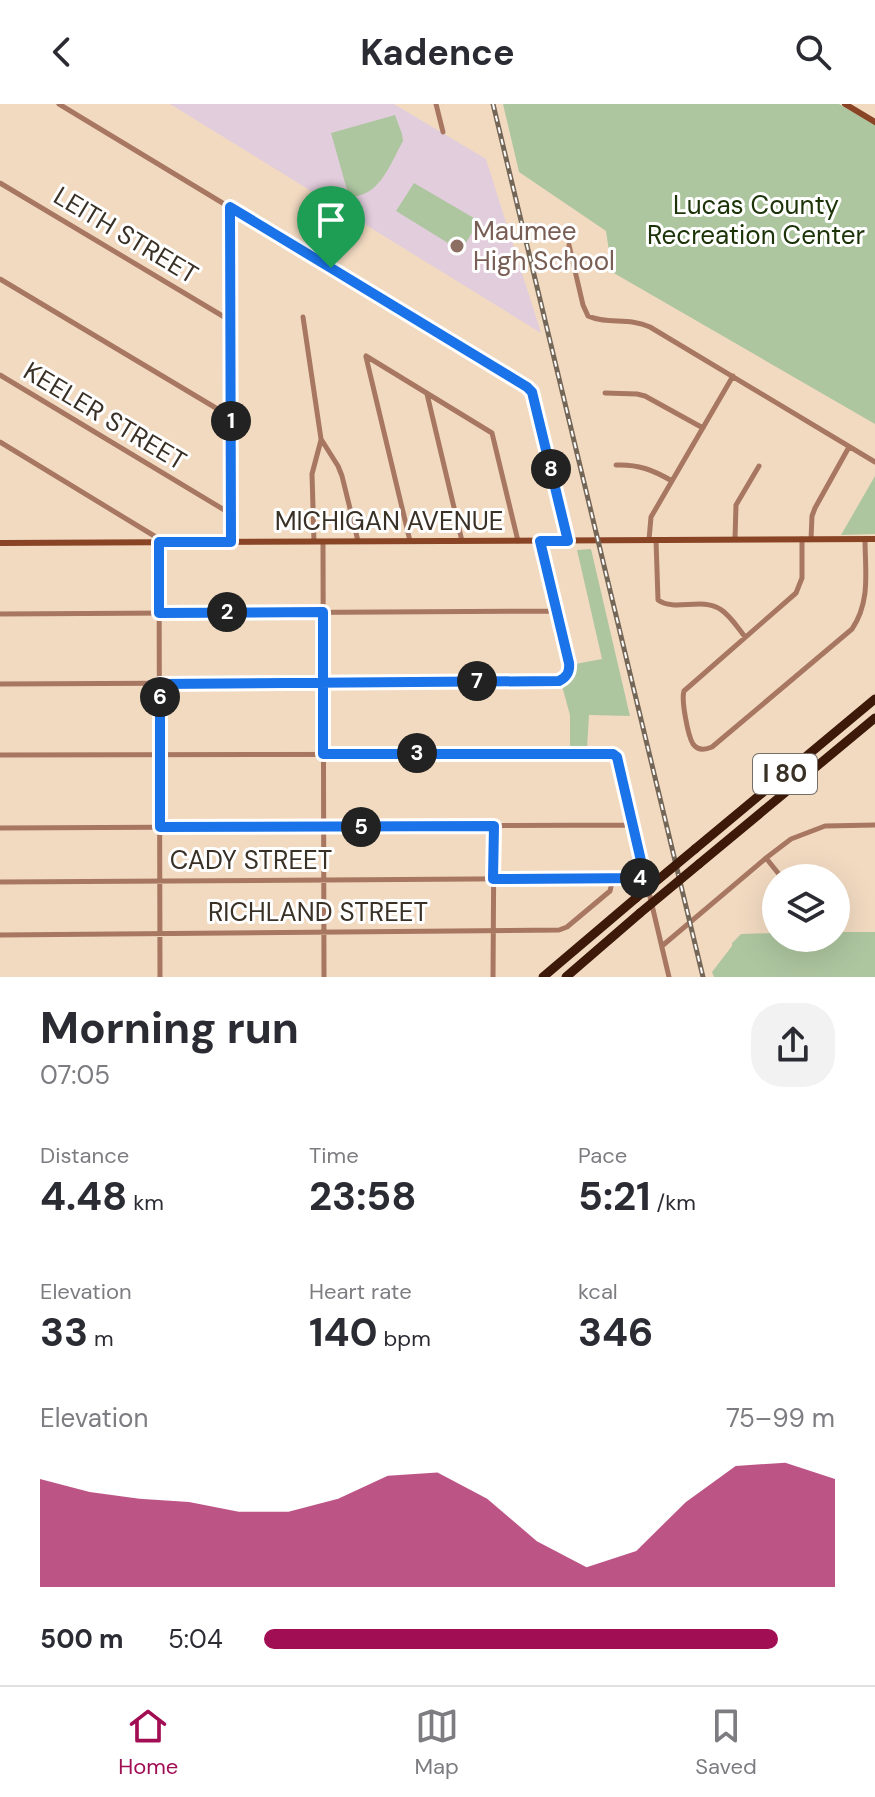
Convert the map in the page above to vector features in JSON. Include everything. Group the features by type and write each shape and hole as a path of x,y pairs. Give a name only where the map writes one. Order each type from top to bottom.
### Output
{"highway":[{"name":"I 80","path":"543,977 875,699"},
{"name":"I 80","path":"566,977 875,718"}],"street":[{"path":"59,104 530,389 568,541"},
{"path":"436,104 443,132"},
{"path":"845,104 875,122"},
{"name":"LEITH STREET","path":"0,183 231,321"},
{"path":"230,207 231,542"},
{"path":"569,245 588,316 596,320 641,323 875,462"},
{"path":"0,279 231,417"},
{"path":"303,317 321,439 312,474 314,541"},
{"path":"410,541 366,356 492,433 518,541"},
{"name":"KEELER STREET","path":"0,375 231,514"},
{"path":"733,376 651,517 658,600 665,604 717,607 746,637"},
{"path":"427,393 462,541"},
{"path":"605,393 645,396 703,428"},
{"path":"321,439 342,476 358,541"},
{"path":"0,442 156,537 159,542 160,977"},
{"path":"849,447 813,512 799,588 791,599 688,685 682,695 694,745 701,750 712,747 852,629 865,598 865,539"},
{"path":"616,465 647,468 672,481"},
{"path":"735,539 736,505 759,466"},
{"name":"MICHIGAN AVENUE","path":"0,543 875,539"},
{"path":"0,684 559,681 569,671 569,663 540,541"},
{"path":"323,542 324,977"},
{"path":"0,614 557,611"},
{"path":"0,755 609,752 617,757 669,977"},
{"path":"0,828 633,825"},
{"path":"662,946 791,839 825,826 875,825"},
{"path":"493,977 494,826"},
{"path":"766,858 771,864"},
{"name":"RICHLAND STREET","path":"0,935 562,930 610,891 613,878"},
{"name":"CADY STREET","path":"0,882 645,878"}],"shaded area":[{"name":"Maumee High School","path":"170,104 394,104 486,159 541,333"}],"green space":[{"name":"Lucas County Recreation Center","path":"503,104 839,104 875,125 875,424 612,272 606,231 519,172"},
{"path":"395,115 403,141 383,178 369,191 349,197 331,133"},
{"path":"414,183 479,221 461,251 396,211"},
{"path":"875,476 875,534 841,535"},
{"path":"591,549 630,716 589,715 587,749 570,750 570,715 562,686 572,678 575,664 602,659 577,550"},
{"path":"850,932 875,932 875,977 714,977 712,972 741,934 762,933 762,952 850,952"}],"railway":[{"path":"493,104 703,977"}],"place":[{"name":"Maumee High School","path":"457,246"}],"route":[{"path":"331,268 230,207 231,542 159,542 159,613 323,612 323,682 323,754 613,754 617,757 645,878 493,879 494,826 160,827 160,684 323,682 559,681 569,671 540,541 568,541 532,392 331,268"}]}
